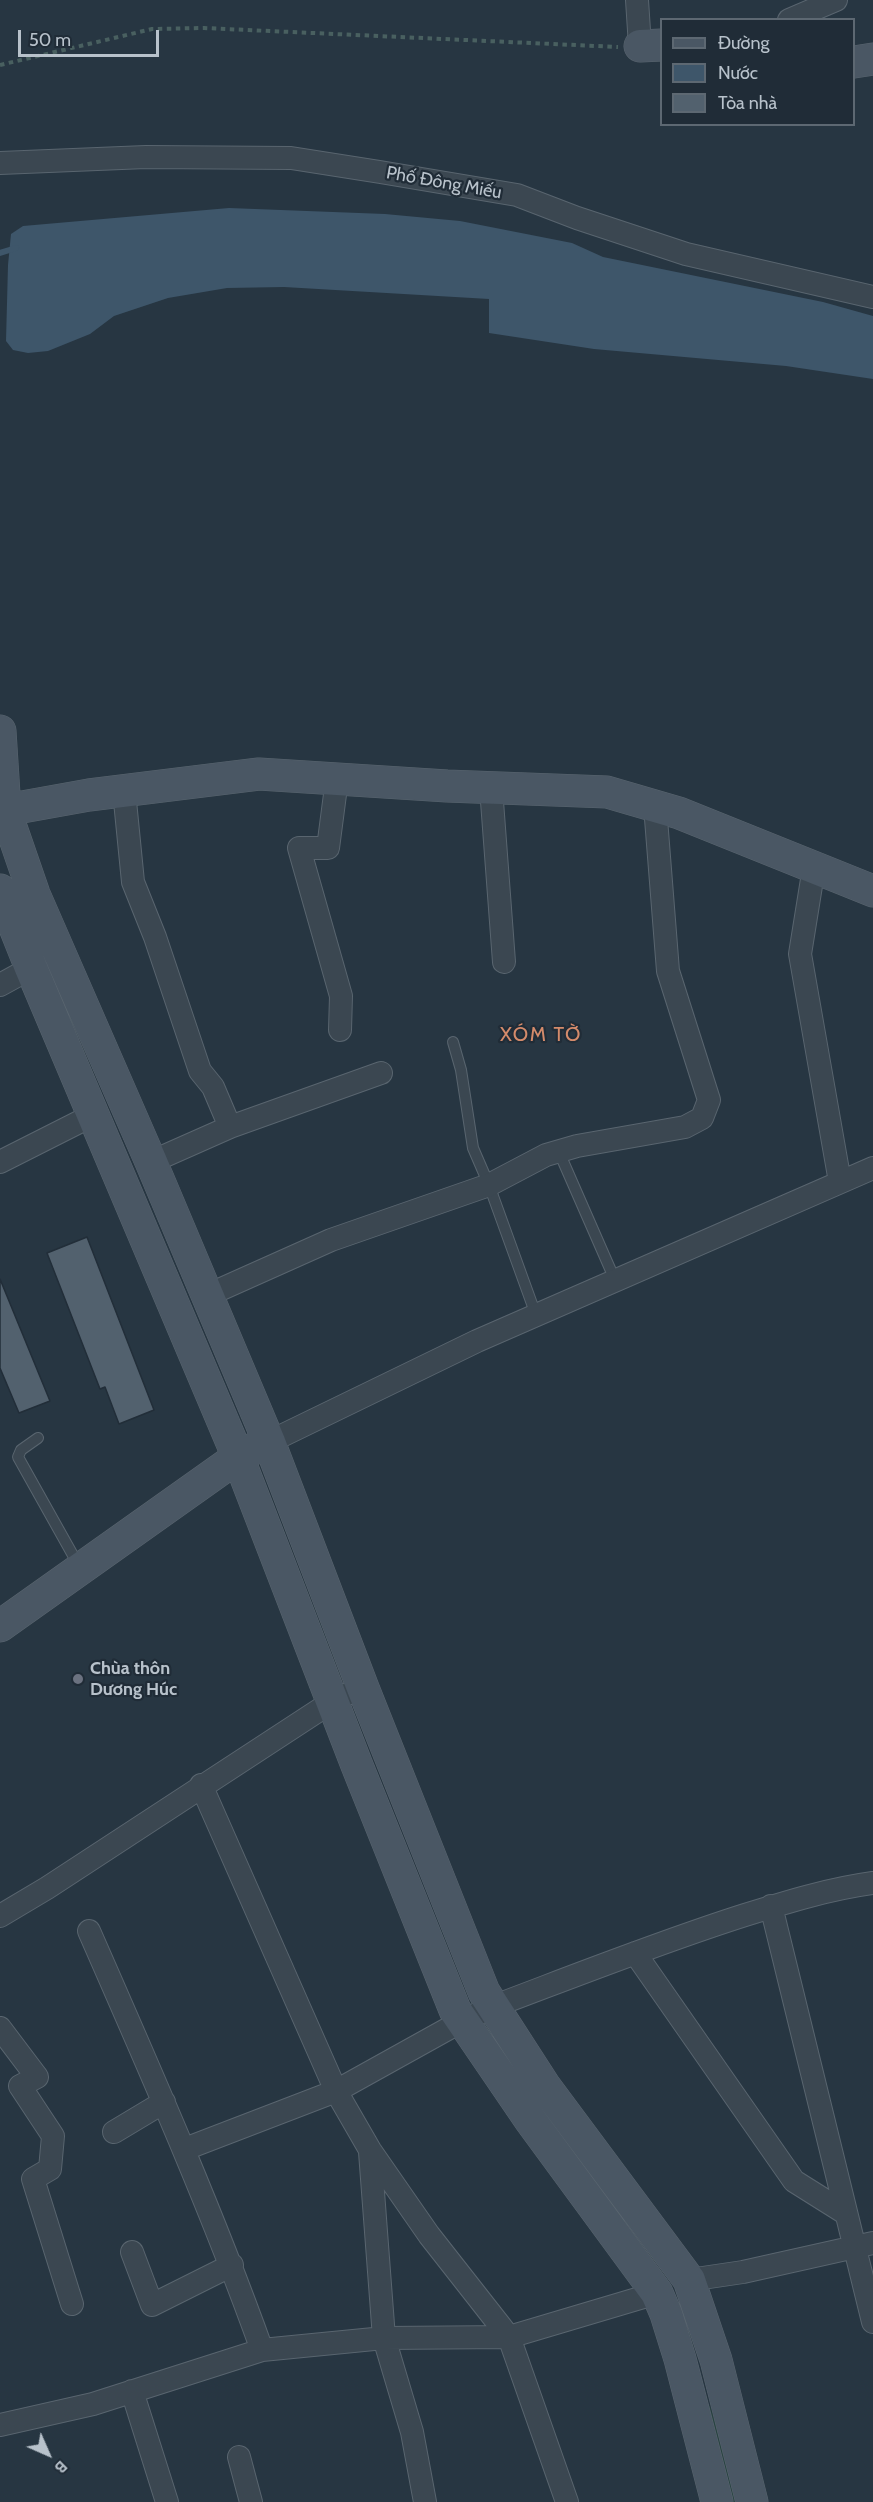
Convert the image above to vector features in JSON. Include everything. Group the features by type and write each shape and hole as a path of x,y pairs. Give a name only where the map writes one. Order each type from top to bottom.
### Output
{"main road":[{"path":"855,62 873,59"},
{"path":"0,731 3,811 33,894 152,1162 268,1442 484,1992 544,2085 689,2280 716,2360 752,2502"},
{"path":"3,811 124,790 259,774 491,788 607,792 679,813 873,891"},
{"path":"0,890 30,968 238,1457 446,1989 462,2021 530,2120 657,2293 680,2359 717,2502"},
{"path":"0,1626 238,1457 268,1442"},
{"path":"657,2293 689,2280"}],"street":[{"path":"637,0 651,45"},
{"path":"792,18 811,5 837,0"},
{"name":"Phố Đông Miếu","path":"0,163 146,157 291,159 380,172 517,195 577,218 686,254 873,297"},
{"path":"337,779 328,848 299,848 341,996 340,1030"},
{"path":"491,788 504,962"},
{"path":"124,790 133,882 155,937 200,1071 213,1087 230,1127"},
{"path":"208,1296 332,1240 489,1185 546,1155 644,1132 685,1127 702,1118 709,1100 668,971 655,806"},
{"path":"814,867 800,954 840,1182"},
{"path":"0,985 30,968"},
{"path":"152,1162 230,1127 381,1073"},
{"path":"0,1162 93,1115"},
{"path":"268,1442 477,1341 873,1168"},
{"path":"2,1909 112,1845 333,1701 363,1688"},
{"path":"201,1785 336,2091 370,2150 429,2235 509,2337 567,2502"},
{"path":"184,2149 336,2091 462,2021 492,2007 694,1930 843,1887 873,1883"},
{"path":"771,1906 845,2213 863,2245 873,2322"},
{"path":"89,1931 232,2265 262,2350"},
{"path":"635,1953 794,2181 845,2213"},
{"path":"0,2028 37,2077 20,2086 53,2136 50,2169 33,2179 72,2304"},
{"path":"114,2133 164,2102"},
{"path":"370,2150 384,2338 412,2432 425,2502"},
{"path":"689,2280 742,2272 863,2245"},
{"path":"132,2252 152,2305 232,2265"},
{"path":"0,2425 93,2404 262,2350 384,2338 509,2337 657,2293"},
{"path":"132,2391 167,2502"},
{"path":"239,2457 251,2502"}],"lane":[{"path":"453,1042 461,1070 473,1148 489,1185 536,1315"},
{"path":"559,1152 615,1280"},
{"path":"38,1438 21,1450 18,1457 81,1569"}],"path":[{"path":"0,65 152,29 204,28 613,48 651,45"}],"green space":[{"path":"710,2406 741,2502 728,2502 701,2408"}],"water":[{"path":"229,208 385,214 460,221 572,243 603,257 823,302 873,316 873,379 786,366 594,349 489,333 489,299 284,287 227,288 168,298 114,316 90,334 48,351 28,353 13,350 6,341 11,234 23,226"}],"building":[{"path":"87,1237 154,1410 119,1424 105,1387 100,1389 47,1253"},
{"path":"0,1279 50,1401 19,1413 0,1368"}],"waterway":[{"path":"0,253 16,248"}],"place":[{"name":"Chùa thôn Dương Húc","path":"78,1679"}],"district":[{"name":"XÓM TỜ","path":"541,1035"}]}
